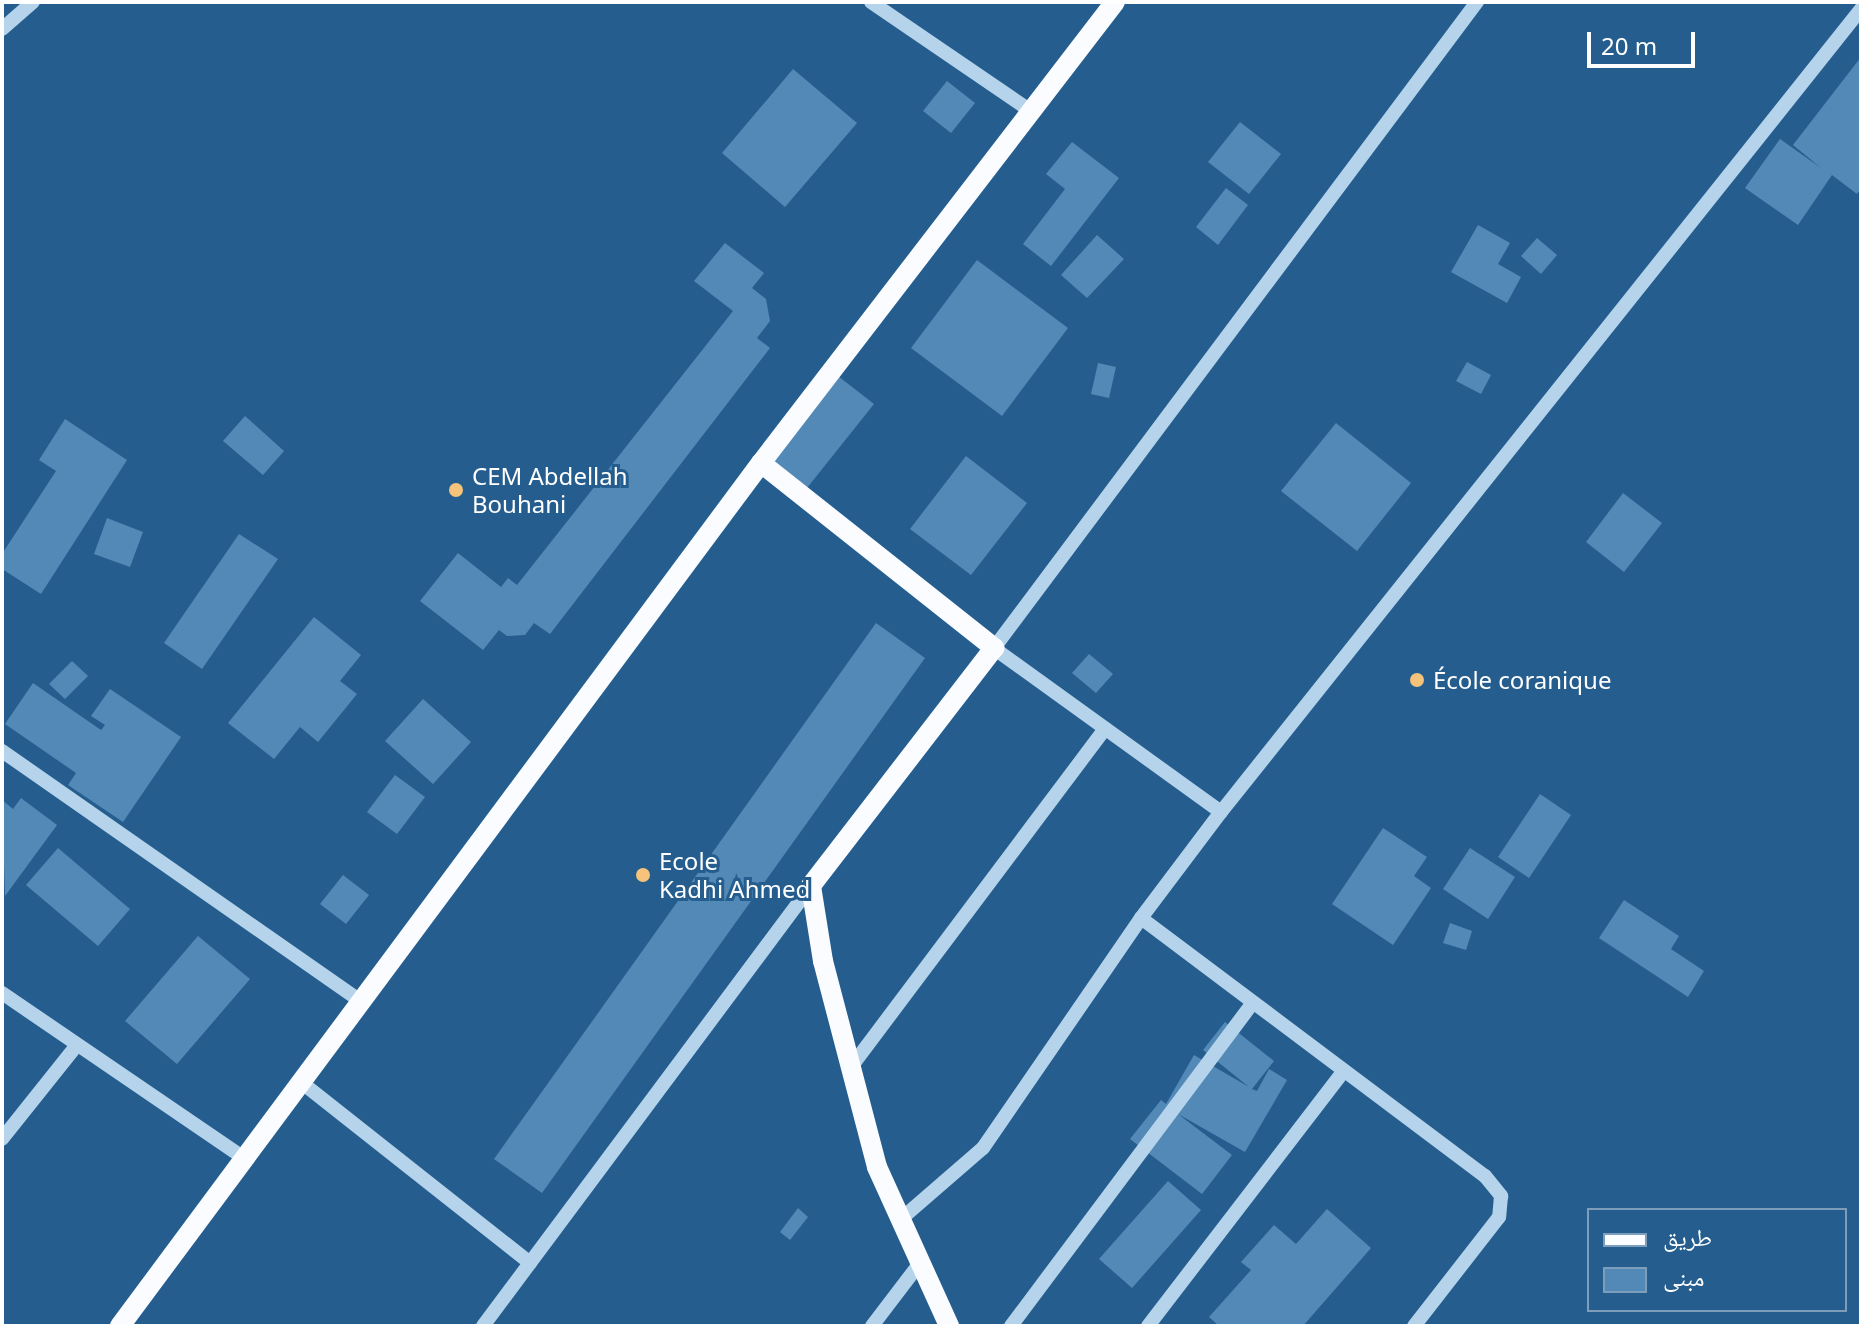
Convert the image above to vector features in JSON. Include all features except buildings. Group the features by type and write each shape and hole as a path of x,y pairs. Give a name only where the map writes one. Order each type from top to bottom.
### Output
{"main road":[{"path":"120,1326 761,463 1115,2"},
{"path":"761,463 994,648 811,886 823,961 877,1167 949,1326"}],"street":[{"path":"2,29 33,2"},
{"path":"871,2 1031,111"},
{"path":"1221,812 994,648 1477,2"},
{"path":"901,1219 983,1148 1141,918 1221,812 1861,9"},
{"path":"851,1067 1105,729"},
{"path":"2,751 361,1001"},
{"path":"483,1326 811,886"},
{"path":"1141,918 1251,1005 1485,1176 1501,1196 1499,1217 1414,1326"},
{"path":"2,993 244,1158"},
{"path":"1011,1326 1251,1005"},
{"path":"2,1139 77,1045"},
{"path":"1148,1326 1343,1072"},
{"path":"301,1082 530,1263"},
{"path":"872,1326 920,1263"}],"place":[{"name":"CEM Abdellah Bouhani","path":"456,490"},
{"name":"École coranique","path":"1417,680"},
{"name":"Ecole Kadhi Ahmed","path":"643,875"}]}
